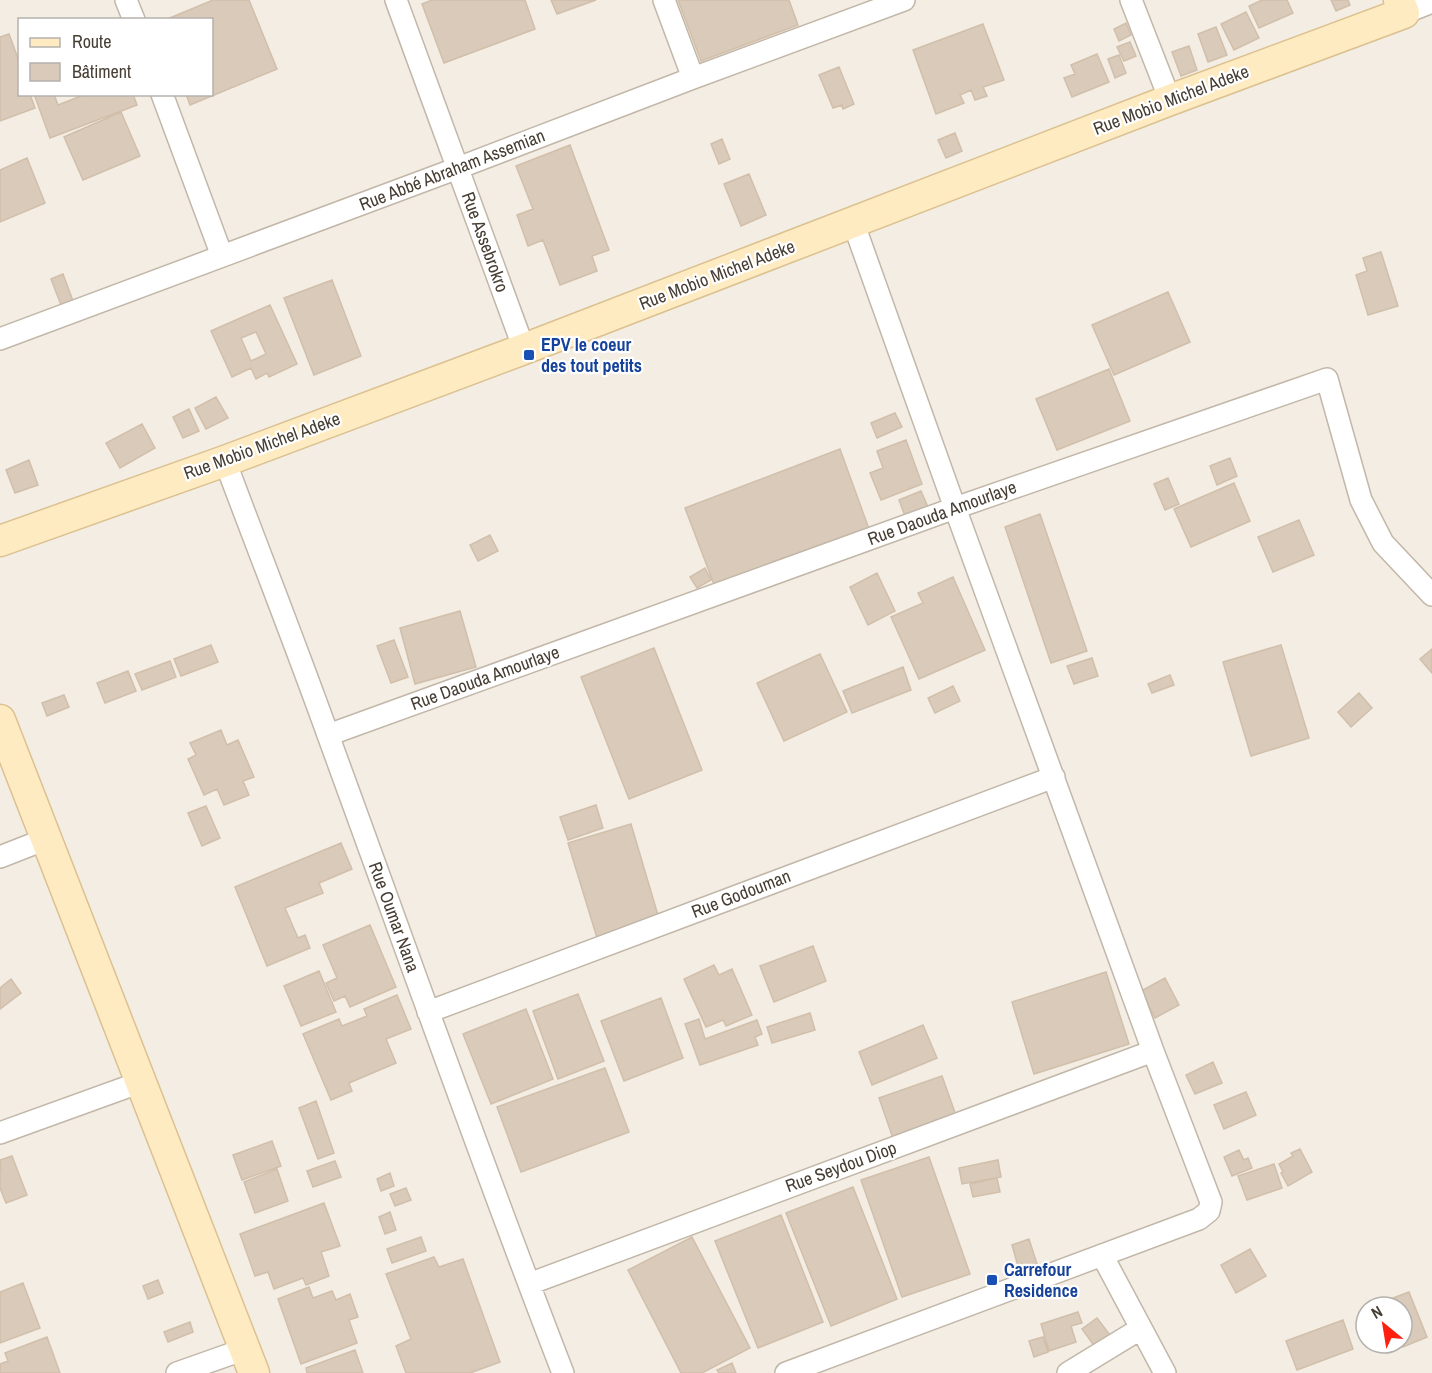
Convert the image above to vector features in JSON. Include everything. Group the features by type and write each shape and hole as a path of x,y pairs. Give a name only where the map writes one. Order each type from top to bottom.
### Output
{"street":[{"path":"126,0 133,18"},
{"name":"Rue Assebrokro","path":"396,0 524,349"},
{"path":"664,0 693,78"},
{"name":"Rue Abbé Abraham Assemian","path":"0,339 904,0"},
{"path":"1131,0 1170,100"},
{"name":"Rue Mobio Michel Adeke","path":"0,541 524,349 1170,100 1402,7 1432,2"},
{"path":"163,96 222,256"},
{"path":"786,1373 1199,1219 1209,1211 1211,1202 1153,1051 853,222"},
{"name":"Rue Daouda Amourlaye","path":"328,735 955,508 1327,379 1361,500 1383,543 1432,595"},
{"name":"Rue Oumar Nana","path":"225,460 563,1373"},
{"path":"0,720 249,1361 177,1373"},
{"name":"Rue Godouman","path":"428,1012 1054,777"},
{"path":"0,857 46,839"},
{"name":"Rue Seydou Diop","path":"529,1284 1153,1051"},
{"path":"0,1133 141,1082"},
{"path":"1102,1255 1165,1373"},
{"path":"1068,1373 1140,1329"}],"building":[{"path":"213,0 249,0 277,69 213,95 213,18 170,18"},
{"path":"432,0 525,0 535,29 444,63 422,4"},
{"path":"551,0 596,0 557,14"},
{"path":"678,0 789,0 798,25 701,61"},
{"path":"1262,0 1287,0 1293,13 1259,28 1249,6"},
{"path":"1331,0 1348,0 1350,5 1336,11"},
{"path":"1246,12 1259,38 1234,50 1221,24"},
{"path":"1126,23 1131,35 1119,41 1114,29"},
{"path":"983,24 1004,80 983,87 987,96 975,100 971,90 960,95 964,103 936,114 913,50"},
{"path":"1216,27 1227,55 1208,62 1198,34"},
{"path":"9,34 18,59 18,96 31,96 35,108 0,121 0,37"},
{"path":"1130,42 1136,56 1124,61 1117,47"},
{"path":"1189,46 1197,70 1181,76 1172,52"},
{"path":"1097,54 1109,82 1072,97 1064,78 1075,74 1071,65"},
{"path":"1119,55 1126,73 1115,78 1108,59"},
{"path":"839,67 854,104 843,109 842,105 833,108 819,75"},
{"path":"35,96 55,96 58,105 81,96 134,96 137,105 50,138"},
{"path":"187,96 212,96 190,105"},
{"path":"121,112 140,156 83,180 64,137"},
{"path":"955,133 962,151 946,158 938,140"},
{"path":"722,139 730,159 719,164 711,144"},
{"path":"570,145 609,250 592,256 597,271 560,285 543,240 528,246 517,215 533,209 516,166"},
{"path":"27,158 45,203 0,222 0,170"},
{"path":"749,174 766,215 741,226 724,184"},
{"path":"1381,252 1398,306 1368,315 1356,275 1367,271 1363,258"},
{"path":"63,274 73,301 61,305 51,279"},
{"path":"332,280 361,356 314,375 284,298"},
{"path":"1168,292 1190,342 1114,375 1092,325"},
{"path":"270,305 297,364 269,377 267,373 256,379 251,368 232,377 211,331","holes":["256,332 266,354 251,361 241,338"]},
{"path":"1109,369 1130,421 1057,450 1036,399"},
{"path":"216,397 228,418 206,429 195,408"},
{"path":"189,409 199,431 183,438 173,417"},
{"path":"895,413 902,427 877,438 871,423"},
{"path":"142,424 155,448 120,468 106,443"},
{"path":"906,440 922,484 881,500 870,473 883,468 877,451"},
{"path":"840,449 869,529 715,587 685,508"},
{"path":"1230,458 1237,476 1217,485 1210,466"},
{"path":"29,460 38,485 15,493 6,470"},
{"path":"1168,478 1179,504 1165,510 1154,484"},
{"path":"1234,483 1250,521 1191,547 1174,509"},
{"path":"921,491 928,507 905,516 899,500"},
{"path":"1040,514 1087,651 1051,663 1005,527"},
{"path":"1299,520 1314,555 1273,572 1258,537"},
{"path":"490,535 498,551 478,561 470,545"},
{"path":"705,568 711,580 697,588 690,577"},
{"path":"877,573 895,611 868,625 850,587"},
{"path":"953,577 985,650 919,679 891,617 923,603 918,593"},
{"path":"460,611 476,667 415,684 400,628"},
{"path":"394,640 408,677 391,683 377,646"},
{"path":"211,645 218,662 181,676 174,659"},
{"path":"1281,645 1309,738 1251,756 1223,662"},
{"path":"654,648 702,770 629,799 581,677"},
{"path":"1432,649 1432,673 1420,659"},
{"path":"820,654 847,712 784,741 757,683"},
{"path":"1092,658 1098,676 1074,684 1067,666"},
{"path":"170,661 176,677 142,690 135,674"},
{"path":"903,667 911,690 852,713 843,691"},
{"path":"128,671 136,691 105,703 97,683"},
{"path":"1170,675 1174,685 1152,693 1148,684"},
{"path":"953,686 960,701 935,713 928,698"},
{"path":"1359,693 1372,708 1351,727 1338,712"},
{"path":"64,695 69,707 47,716 42,703"},
{"path":"221,730 227,745 238,740 254,777 243,781 249,795 224,805 217,789 204,795 188,759 196,755 190,743"},
{"path":"596,805 603,828 568,840 560,817"},
{"path":"206,806 220,838 202,846 188,813"},
{"path":"631,824 660,922 598,941 568,843"},
{"path":"341,843 352,869 319,883 323,893 285,908 298,938 305,935 310,948 267,966 235,887"},
{"path":"370,925 396,987 350,1007 345,996 334,1001 326,983 337,978 323,945"},
{"path":"813,946 826,981 774,1002 760,966"},
{"path":"714,965 719,975 732,969 752,1015 726,1026 723,1020 706,1027 684,979"},
{"path":"319,971 336,1012 301,1026 284,986"},
{"path":"1106,972 1129,1044 1034,1074 1012,1002"},
{"path":"1165,978 1179,1005 1155,1018 1141,991"},
{"path":"11,979 21,993 0,1009 0,988"},
{"path":"578,994 604,1061 558,1079 533,1011"},
{"path":"397,995 411,1029 386,1039 396,1063 349,1083 352,1091 331,1100 303,1034 339,1019 342,1026 367,1016 364,1009"},
{"path":"661,998 683,1058 624,1081 601,1021"},
{"path":"526,1009 553,1079 491,1104 463,1034"},
{"path":"810,1013 815,1030 772,1043 767,1027"},
{"path":"699,1019 705,1039 757,1020 762,1034 755,1037 758,1045 700,1065 685,1024"},
{"path":"923,1025 937,1058 872,1085 859,1052"},
{"path":"1213,1062 1222,1083 1195,1094 1186,1075"},
{"path":"605,1068 629,1132 521,1172 497,1107"},
{"path":"942,1076 958,1121 895,1144 879,1098"},
{"path":"1246,1092 1256,1115 1224,1129 1214,1105"},
{"path":"316,1101 334,1153 318,1159 299,1108"},
{"path":"272,1141 281,1166 242,1180 233,1155"},
{"path":"1300,1149 1312,1172 1288,1186 1279,1164 1293,1156 1291,1153"},
{"path":"1239,1150 1244,1160 1248,1158 1252,1168 1232,1176 1224,1157"},
{"path":"12,1156 27,1195 6,1203 0,1188 0,1160"},
{"path":"929,1157 970,1274 902,1297 861,1180"},
{"path":"998,1160 1001,1177 962,1184 959,1168"},
{"path":"335,1161 341,1177 313,1187 307,1171"},
{"path":"1274,1164 1282,1188 1247,1200 1238,1176"},
{"path":"277,1169 288,1201 255,1213 244,1182"},
{"path":"390,1173 394,1186 381,1191 377,1179"},
{"path":"997,1178 1000,1192 973,1197 970,1184"},
{"path":"853,1187 897,1299 831,1326 786,1213"},
{"path":"406,1188 411,1200 395,1206 390,1194"},
{"path":"324,1203 340,1246 321,1252 329,1276 306,1285 303,1278 274,1289 268,1272 255,1276 240,1234"},
{"path":"390,1212 396,1230 385,1234 379,1217"},
{"path":"781,1215 823,1322 758,1348 715,1241"},
{"path":"421,1237 426,1251 392,1263 387,1249"},
{"path":"692,1237 750,1348 702,1373 681,1373 628,1270"},
{"path":"1029,1239 1038,1267 1020,1273 1012,1245"},
{"path":"1250,1249 1266,1276 1236,1293 1221,1265"},
{"path":"434,1257 439,1267 463,1259 500,1362 470,1373 406,1373 396,1346 411,1339 386,1274"},
{"path":"158,1280 163,1293 148,1299 143,1286"},
{"path":"23,1283 40,1328 0,1343 0,1292"},
{"path":"309,1287 313,1298 332,1291 336,1300 350,1294 358,1317 349,1320 357,1343 301,1364 278,1299"},
{"path":"1414,1304 1427,1337 1414,1342"},
{"path":"1078,1312 1082,1323 1071,1326 1076,1342 1049,1351 1041,1324"},
{"path":"1097,1318 1110,1335 1095,1347 1082,1329"},
{"path":"1343,1320 1353,1349 1297,1370 1286,1341"},
{"path":"190,1322 193,1332 168,1342 164,1332"},
{"path":"47,1337 60,1373 0,1373 0,1364 8,1361 5,1353"},
{"path":"1043,1337 1048,1352 1034,1357 1029,1341"},
{"path":"355,1350 363,1373 307,1373 306,1368"},
{"path":"732,1363 736,1373 719,1373 717,1370"}],"place":[{"name":"EPV le coeur des tout petits","path":"529,355"},
{"name":"Carrefour Residence","path":"992,1280"}]}
